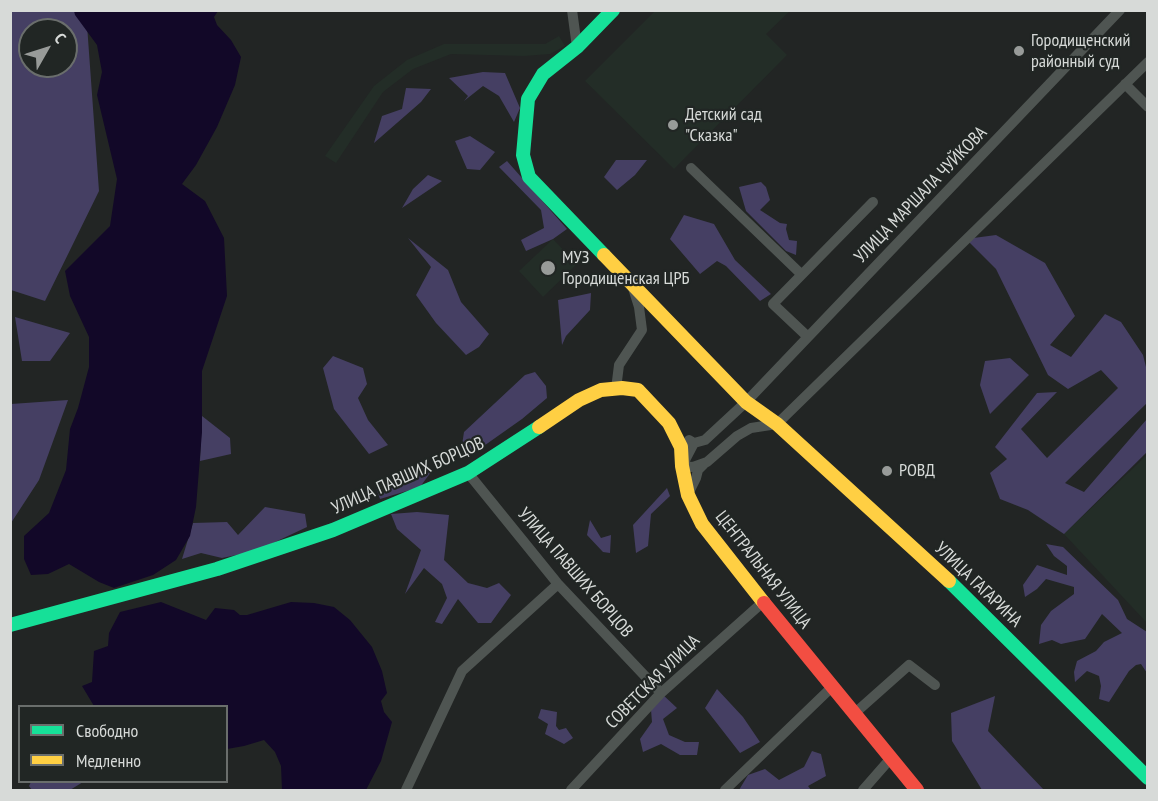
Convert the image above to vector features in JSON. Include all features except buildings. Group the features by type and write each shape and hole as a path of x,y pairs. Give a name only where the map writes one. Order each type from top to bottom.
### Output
{"main road":[{"name":"УЛИЦА ГАГАРИНА","path":"613,10 577,47 543,74 528,99 523,154 529,177 746,402 777,424 966,597 1148,778"},
{"name":"ЦЕНТРАЛЬНАЯ УЛИЦА","path":"616,389 638,390 669,423 681,447 688,495 702,524 917,790"},
{"name":"УЛИЦА ПАВШИХ БОРЦОВ","path":"10,625 217,569 333,530 468,473 579,400 601,390 616,389"}],"street":[{"path":"572,10 577,47"},
{"name":"УЛИЦА МАРШАЛА ЧУЙКОВА","path":"694,443 705,440 746,402 1120,10"},
{"path":"688,495 698,470 737,436 751,428 777,424 1148,62"},
{"path":"1125,84 1148,107"},
{"path":"691,168 801,274"},
{"path":"808,338 773,304 873,202"},
{"path":"616,389 619,365 642,330 639,307 632,284"},
{"path":"669,423 682,437 694,443 682,466 693,467 707,462"},
{"name":"УЛИЦА ПАВШИХ БОРЦОВ","path":"468,473 558,584 661,693"},
{"path":"406,790 462,671 558,584"},
{"name":"СОВЕТСКАЯ УЛИЦА","path":"571,790 661,693 763,602"},
{"path":"855,713 909,665 935,685"},
{"path":"725,790 832,687"},
{"path":"863,790 891,758"}],"shaded area":[{"path":"11,11 86,11 99,191 45,301 11,290"},
{"path":"74,11 218,11 214,17 217,25 231,40 241,57 235,85 217,127 196,165 182,184 205,201 224,238 227,296 202,371 202,432 196,507 190,536 176,560 153,575 114,588 69,564 48,574 31,575 24,559 24,536 49,513 66,470 70,429 89,367 89,337 70,296 65,271 110,226 117,179 97,95 102,72 97,45"},
{"name":"Детский сад \"Сказка\"","path":"655,11 790,11 766,34 787,55 674,169 585,81"},
{"path":"559,36 565,46 550,54 524,56 451,54 413,69 383,92 336,163 325,156 374,86 407,60 444,44 545,44"},
{"path":"483,72 505,73 520,108 514,122 499,96 483,86 464,101 468,96 449,78"},
{"path":"406,88 431,89 421,102 374,143 382,116 402,109"},
{"path":"470,136 495,152 480,170 467,169 455,141"},
{"path":"616,160 647,160 635,175 617,190 604,177"},
{"path":"507,161 567,229 553,239 526,251 521,240 544,228 541,210 499,167"},
{"path":"428,175 442,181 402,208 413,189"},
{"path":"761,182 766,187 770,200 760,210 780,223 787,224 789,240 797,241 796,255 786,251 746,211 739,187"},
{"path":"684,215 714,224 735,260 771,294 760,301 726,266 717,261 700,274 670,239"},
{"path":"996,235 1045,263 1075,316 1050,345 1071,357 1105,314 1121,322 1143,355 1147,371 1147,403 1065,483 1084,492 1147,419 1147,452 1064,534 1028,510 1000,499 990,473 1007,459 995,447 1037,393 1057,392 1021,429 1047,458 1118,388 1101,370 1068,389 1048,375 996,269 966,239"},
{"path":"408,238 448,270 461,302 489,334 479,347 466,355 436,323 416,295 431,267"},
{"name":"МУЗ Городищенская ЦРБ","path":"553,239 577,264 543,297 519,271"},
{"path":"591,293 590,310 566,336 562,345 558,300"},
{"path":"15,317 70,333 50,361 22,361"},
{"path":"333,356 363,368 367,384 358,398 368,420 388,445 369,454 334,409 323,368"},
{"path":"1010,358 1029,375 990,414 980,385 985,361"},
{"path":"535,372 546,386 547,398 522,419 471,455 462,445 464,432 525,375"},
{"path":"68,400 39,480 11,523 11,404"},
{"path":"202,416 230,438 231,454 200,461"},
{"path":"1147,455 1147,623 1064,534"},
{"path":"420,462 431,472 420,487 380,499 376,488 414,473"},
{"path":"667,488 670,496 651,514 648,546 636,553 633,525"},
{"path":"265,507 305,514 307,527 256,551 222,558 201,553 182,559 193,523 227,522 238,535"},
{"path":"417,512 449,515 444,560 468,583 487,588 499,583 511,595 491,623 478,623 458,599 442,624 435,622 447,598 442,584 424,568 405,594 421,550 397,529 391,514"},
{"path":"590,520 601,538 611,535 610,553 603,552 587,535"},
{"path":"1046,544 1063,547 1118,600 1127,619 1147,632 1147,673 1141,664 1136,665 1129,671 1109,702 1099,699 1101,686 1099,676 1087,671 1075,682 1074,672 1077,661 1096,651 1104,642 1122,633 1102,614 1085,639 1061,644 1052,640 1039,644 1041,625 1051,611 1074,594 1074,587 1046,579 1025,597 1023,585 1037,565 1067,575 1067,566 1054,556"},
{"path":"161,602 206,620 215,608 234,610 240,615 247,615 291,602 334,607 350,620 372,647 382,671 387,693 381,701 384,712 392,722 381,761 366,790 282,790 281,766 275,752 264,740 228,749 228,705 93,705 82,686 92,682 94,651 108,646 109,633 120,612"},
{"path":"717,689 743,717 760,742 740,753 705,708"},
{"path":"661,693 677,708 663,719 669,735 685,742 699,742 697,755 680,755 661,744 643,752 640,739 652,722 651,710"},
{"path":"995,696 988,731 1044,790 982,790 952,741 951,713"},
{"path":"541,709 557,712 556,726 559,730 566,728 573,738 564,744 545,734 548,724 538,718"},
{"path":"812,751 821,754 826,776 808,786 811,790 739,790 748,775 765,769 779,780 804,767"},
{"path":"30,783 81,783 70,790 32,790 29,786"}],"traffic: fast":[{"path":"604,255 529,177 523,155 528,99 543,74 577,47 613,10"},
{"path":"10,625 217,569 333,530 468,473 539,427"},
{"path":"949,581 1148,778"}],"traffic: slow":[{"path":"604,255 746,402 777,424 949,581"},
{"path":"539,427 579,400 601,390 622,388 638,390 669,423 681,447 688,495 702,524 764,603"}],"traffic: jam":[{"path":"764,603 917,790"}],"place":[{"name":"Городищенский районный суд","path":"1019,51"},
{"name":"Детский сад \"Сказка\"","path":"673,125"},
{"name":"МУЗ Городищенская ЦРБ","path":"548,268"},
{"name":"РОВД","path":"887,471"}]}
